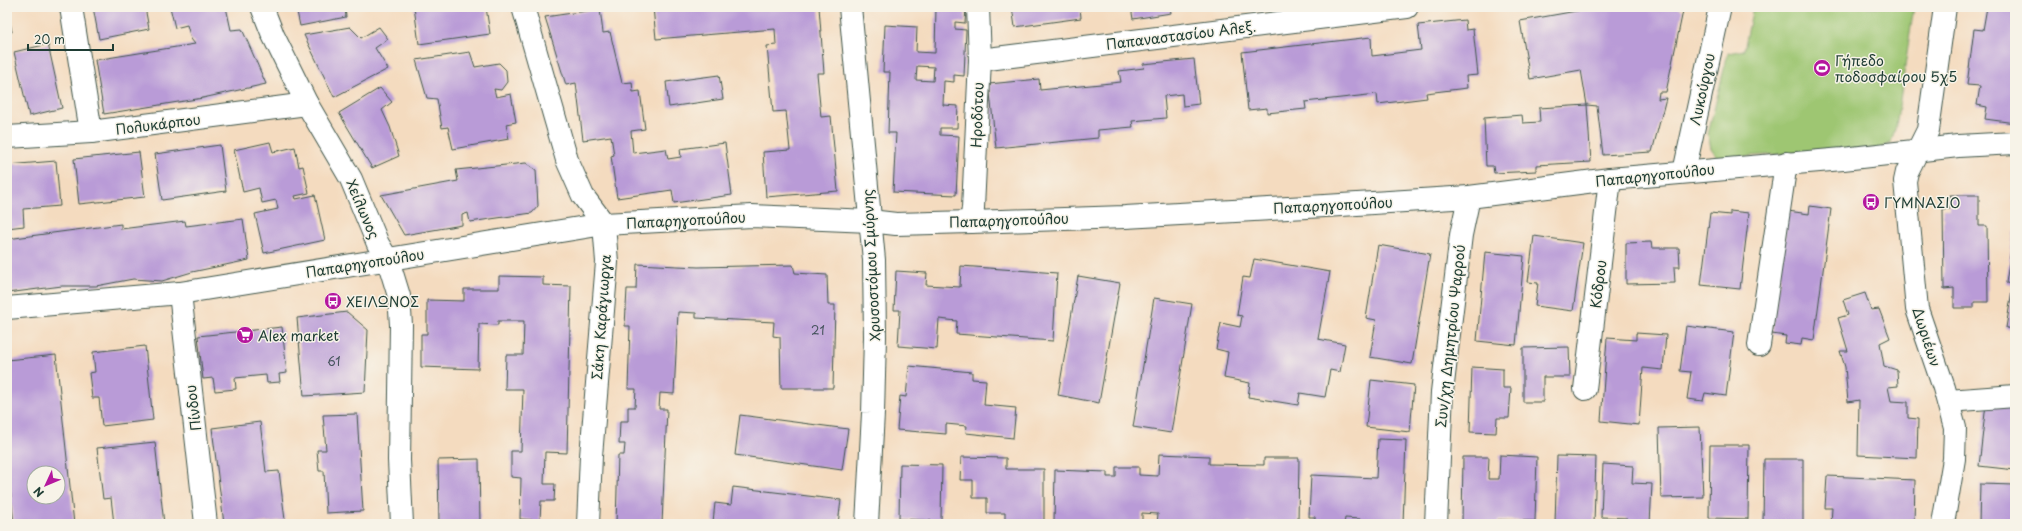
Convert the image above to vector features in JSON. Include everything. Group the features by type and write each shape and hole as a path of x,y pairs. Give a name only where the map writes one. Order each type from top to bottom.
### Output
{"street":[{"path":"71,7 91,132"},
{"name":"Χείλωνος","path":"262,7 273,35 307,104 351,179 378,244 388,260 399,296 401,325 399,460 402,524"},
{"path":"523,7 567,160 583,196 604,224"},
{"name":"Χρυσοστόμου Σμύρνης","path":"850,7 874,260 875,337 873,413 867,524"},
{"name":"Ηροδότου","path":"971,222 974,208 980,60 978,7"},
{"name":"Παπαναστασίου Αλεξ.","path":"980,60 1407,7"},
{"name":"Λυκούργου","path":"1684,172 1720,7"},
{"name":"Δωριέων","path":"1943,524 1955,445 1955,428 1948,401 1917,309 1905,182 1907,172 1928,130 1945,7"},
{"name":"Πολυκάρπου","path":"7,137 91,132 307,104"},
{"name":"Παπαρηγοπούλου","path":"7,308 180,293 604,224 752,216 870,221 896,224 1185,214 1469,197 1610,179 1958,146 2015,143"},
{"path":"1759,345 1786,163"},
{"name":"Κόδρου","path":"1586,389 1610,179"},
{"name":"Συν/χη Δημητρίου Ψαρρού","path":"1436,524 1442,392 1461,235 1469,197"},
{"name":"Σάκη Καράγιωργα","path":"588,524 591,456 607,262 604,224"},
{"name":"Πίνδου","path":"180,293 206,524"},
{"path":"1948,401 2015,396"}],"green space":[{"path":"1753,7 1914,7 1896,126 1891,142 1881,148 1718,158 1711,148 1708,134 1728,53 1744,50"}],"building":[{"path":"7,7 12,32 7,33"},
{"path":"93,7 145,7 149,29 99,39"},
{"path":"170,7 226,7 231,30 242,29 266,84 203,98 104,114 95,60 195,44 191,39 187,25 175,28"},
{"path":"296,7 345,7 346,17 300,26"},
{"path":"414,7 486,7 490,34 419,44"},
{"path":"653,7 819,7 824,73 817,73 821,117 831,116 838,191 766,197 763,152 790,150 786,111 773,112 767,46 776,45 775,29 656,39"},
{"path":"936,7 966,7 965,23 955,22 955,29 966,30 964,76 954,75 954,82 944,81 943,105 958,106 957,128 940,128 940,135 959,136 956,195 893,192 896,133 888,133 890,72 883,72 885,25 917,27 916,52 935,53","holes":["917,66 934,67 933,81 916,80"]},
{"path":"1012,7 1080,7 1081,18 1015,27"},
{"path":"1131,7 1170,7 1171,13 1133,19"},
{"path":"1599,7 1678,7 1683,11 1666,92 1659,92 1658,99 1666,98 1652,152 1603,155 1597,106 1587,105 1581,70 1530,79 1520,21"},
{"path":"1987,7 2015,7 2015,123 1985,119 1987,107 1977,105 1980,86 1967,85 1974,29 1983,30"},
{"path":"600,9 603,33 610,32 622,83 632,82 633,92 640,91 645,129 631,131 633,153 666,149 668,159 681,157 680,149 725,143 732,195 674,203 672,190 617,198 611,156 614,155 611,136 583,140 576,83 566,85 545,17"},
{"path":"1465,20 1466,30 1473,29 1478,75 1466,76 1467,88 1426,93 1427,98 1378,104 1377,94 1305,102 1306,109 1267,113 1267,108 1248,110 1242,52 1371,37 1372,56 1421,50 1418,25"},
{"path":"350,27 361,38 379,27 388,39 375,48 388,69 334,97 304,35"},
{"path":"48,44 62,108 29,116 14,52"},
{"path":"470,52 475,67 499,63 506,70 507,82 501,90 494,89 496,97 511,94 516,122 506,124 509,139 453,149 448,127 442,128 437,99 427,98 416,60"},
{"path":"1194,59 1199,104 1183,106 1182,94 1164,96 1166,118 1132,121 1133,127 1098,130 1098,138 996,148 989,84 1039,79 1040,90 1121,82 1119,71 1144,68 1143,64"},
{"path":"719,75 723,99 669,107 666,82"},
{"path":"380,88 392,102 382,110 390,127 399,156 372,168 339,113"},
{"path":"1587,105 1591,162 1536,165 1536,171 1494,173 1493,166 1486,166 1484,118 1522,115 1523,123 1540,122 1539,108"},
{"path":"270,142 273,152 295,147 299,167 303,166 309,193 295,196 296,199 315,195 325,240 264,253 255,214 278,209 276,200 262,203 259,188 243,192 234,150"},
{"path":"220,145 226,191 162,200 155,154"},
{"path":"139,152 145,197 79,204 74,159"},
{"path":"56,161 60,206 23,209 24,226 7,228 7,165"},
{"path":"526,163 536,170 538,206 532,213 470,222 468,213 462,215 462,225 404,235 381,195 458,181 456,170"},
{"path":"1950,195 1979,195 1979,226 1987,226 1988,302 1974,302 1974,308 1954,308 1954,288 1944,289 1943,209 1950,209"},
{"path":"1810,206 1831,209 1814,340 1802,338 1801,345 1785,343 1786,336 1772,334 1788,211 1809,214"},
{"path":"1730,211 1749,213 1740,289 1701,285 1710,213 1730,215"},
{"path":"243,219 249,260 192,272 162,281 133,279 96,286 62,286 7,293 7,239 121,224 121,229 185,221 186,226"},
{"path":"2014,230 2015,329 2006,328 2013,284 2006,283"},
{"path":"1534,236 1583,243 1573,311 1535,306 1538,283 1528,282"},
{"path":"1651,242 1652,248 1679,248 1680,267 1674,267 1675,283 1626,284 1626,243"},
{"path":"1378,245 1430,254 1412,364 1370,357 1376,320 1366,318"},
{"path":"1485,252 1524,256 1516,345 1477,341"},
{"path":"1254,259 1330,272 1318,339 1345,344 1340,372 1330,370 1325,397 1300,393 1298,405 1248,397 1250,383 1224,378 1228,352 1216,349 1221,323 1240,327 1242,316 1237,315 1243,277 1250,278"},
{"path":"637,264 698,267 793,265 795,273 827,275 828,305 835,305 833,388 781,388 780,337 773,336 774,322 696,318 696,313 678,312 674,394 660,393 659,409 667,409 662,524 616,524 618,455 624,455 625,444 619,444 620,421 628,421 628,407 635,407 636,389 628,389 630,326 625,326 627,289 636,289"},
{"path":"961,266 1057,273 1053,341 956,334 957,321 939,319 937,349 898,346 900,310 894,310 896,271 927,273 926,285 960,287"},
{"path":"499,276 543,277 543,285 571,286 567,453 545,452 544,484 555,484 554,501 541,501 540,520 552,524 531,524 532,520 520,519 521,478 511,477 511,451 521,451 523,389 505,389 506,355 523,355 524,321 498,321 498,325 479,324 478,369 421,367 421,334 427,334 427,300 464,301 464,289 499,289"},
{"path":"1078,276 1120,283 1099,403 1058,395"},
{"path":"1865,293 1871,310 1879,309 1890,338 1880,343 1884,366 1897,370 1898,386 1888,387 1891,401 1908,402 1908,418 1918,419 1917,458 1858,455 1859,400 1848,402 1845,367 1840,351 1848,351 1838,318 1848,315 1843,300"},
{"path":"1154,298 1192,304 1171,433 1133,427"},
{"path":"347,312 368,330 365,392 304,396 297,318"},
{"path":"1686,326 1734,332 1726,396 1705,393 1703,401 1687,399 1691,372 1680,371"},
{"path":"282,327 287,373 279,374 280,382 267,383 266,375 235,378 236,389 215,391 213,378 203,379 198,336"},
{"path":"1636,333 1666,335 1663,370 1643,368 1639,425 1601,421 1607,338 1636,340"},
{"path":"145,346 153,420 102,426 99,398 92,398 89,373 95,372 93,352"},
{"path":"1569,347 1570,377 1543,377 1543,402 1523,402 1523,348"},
{"path":"56,355 74,524 14,524 7,461 7,360"},
{"path":"909,366 972,372 972,379 986,380 984,405 1016,408 1013,438 966,433 967,426 946,424 946,434 897,430 900,396 906,397"},
{"path":"1472,367 1503,369 1503,388 1511,388 1509,418 1497,418 1496,433 1470,432"},
{"path":"1371,380 1414,385 1410,432 1366,427"},
{"path":"1986,404 2015,407 2015,470 1979,466"},
{"path":"357,414 363,511 326,513 324,471 319,471 317,450 326,450 323,415"},
{"path":"740,415 848,429 842,470 735,455"},
{"path":"260,422 266,472 279,471 285,520 254,524 224,524 212,428"},
{"path":"1700,427 1703,497 1661,498 1659,428"},
{"path":"1378,439 1406,440 1403,524 1360,524 1360,519 1345,518 1344,524 1315,524 1315,517 1309,517 1311,475 1376,478"},
{"path":"155,442 164,524 114,524 111,498 103,499 97,448"},
{"path":"1710,445 1749,445 1748,519 1709,518"},
{"path":"1159,454 1209,456 1209,464 1264,465 1264,458 1299,458 1298,523 1157,524 1158,514 1142,513 1142,524 1054,523 1055,470 1107,472 1107,477 1116,477 1116,467 1139,467 1139,475 1158,476"},
{"path":"1500,455 1537,457 1535,521 1498,520 1498,524 1462,524 1463,457 1489,457 1488,479 1499,479"},
{"path":"1557,456 1596,457 1594,524 1555,524"},
{"path":"961,457 1006,458 1006,469 1044,469 1044,524 1005,524 1005,513 987,513 987,498 973,498 973,480 960,480"},
{"path":"479,459 480,524 439,524 438,460"},
{"path":"1764,459 1803,459 1803,524 1763,524"},
{"path":"900,464 942,465 941,521 899,519"},
{"path":"1603,464 1633,466 1632,483 1652,484 1650,524 1627,524 1627,518 1601,517"},
{"path":"1827,476 1915,480 1914,524 1831,524 1832,508 1825,508"},
{"path":"1980,484 2015,485 2015,524 1979,524"},
{"path":"733,487 841,500 838,524 733,524 713,522 715,503 731,505"}],"place":[{"name":"Γήπεδο ποδοσφαίρου 5χ5","path":"1822,68"},
{"name":"ΓΥΜΝΑΣΙΟ","path":"1871,202"},
{"name":"ΧΕΙΛΩΝΟΣ","path":"333,301"},
{"name":"Alex market","path":"245,335"}]}
